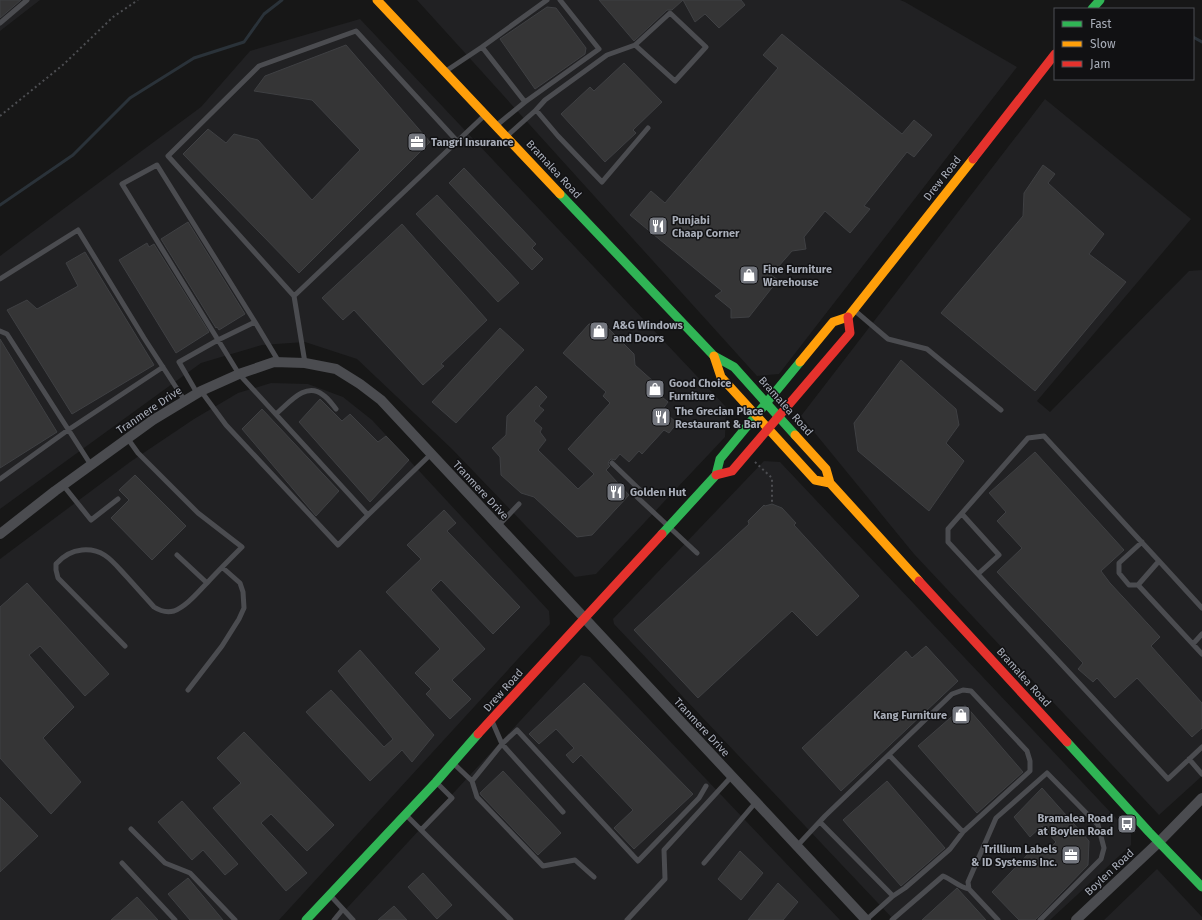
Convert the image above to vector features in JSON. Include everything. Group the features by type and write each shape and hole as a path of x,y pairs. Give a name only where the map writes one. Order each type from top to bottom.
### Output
{"main road":[{"name":"Bramalea Road","path":"377,0 714,356 734,366 826,469 830,483 1202,887"},
{"path":"1093,8 1100,0"},
{"name":"Drew Road","path":"306,920 436,782 452,762 716,474 720,459 833,322 851,313 1054,55"},
{"path":"716,474 732,471 850,333 851,313"},
{"name":"Bramalea Road","path":"714,356 721,377 815,480 830,483"}],"street":[{"name":"Tranmere Drive","path":"1,531 153,420 199,392 239,374 274,362 305,363 336,369 360,384 381,400 866,920"},
{"name":"Boylen Road","path":"1076,920 1159,842 1202,798"}],"lane":[{"path":"0,23 27,0"},
{"path":"445,72 547,0"},
{"path":"496,126 525,102 599,49 560,0"},
{"path":"507,137 545,100 607,54 635,44 670,13 706,47 675,82 635,44"},
{"path":"305,363 294,296 168,156 259,66 356,31 457,141"},
{"path":"482,46 525,102"},
{"path":"536,110 558,136 602,182 648,128"},
{"path":"294,296 485,114"},
{"path":"279,362 157,165 122,184 239,374 368,515"},
{"path":"0,279 78,230 185,401"},
{"path":"851,313 888,339 927,349 1001,410"},
{"path":"255,322 218,340 179,362 199,392 226,426 338,545 431,454"},
{"path":"0,331 7,334 92,465"},
{"path":"0,479 68,430 163,367"},
{"path":"276,414 302,392 312,389 323,394 336,409"},
{"path":"1202,608 1044,436 1028,438 948,529 948,542 1168,779 1202,747"},
{"path":"125,646 58,578 56,564 68,553 91,549 99,551 109,558 154,607 161,611 174,611 183,606 223,568 242,547 198,513 138,453 128,439"},
{"path":"612,463 642,492"},
{"path":"63,486 91,520 118,499"},
{"path":"637,496 697,553"},
{"path":"498,526 519,504"},
{"path":"962,514 999,555 978,574"},
{"path":"1142,542 1119,563 1119,573 1129,585 1138,585 1202,654"},
{"path":"177,555 207,583"},
{"path":"1138,585 1159,560"},
{"path":"188,690 222,646 244,608 243,592 240,583 223,568"},
{"path":"1193,644 1202,634"},
{"path":"797,846 952,694 963,690 971,691 1027,751 1030,761 1030,771 963,832 950,849 866,920"},
{"path":"491,720 502,744 563,812"},
{"path":"472,781 502,744 517,730 638,861 698,798 706,786"},
{"path":"889,755 963,832"},
{"path":"1189,759 1202,774"},
{"path":"452,762 472,781 476,797 543,866 575,860 594,878"},
{"path":"998,920 969,889 968,882 996,818 1047,773 1098,825 1104,848 1100,859 1040,920"},
{"path":"627,920 665,879 664,850 732,776"},
{"path":"420,830 452,798 436,782"},
{"path":"704,863 756,802"},
{"path":"405,815 511,920"},
{"path":"820,822 893,896"},
{"path":"131,829 165,863 190,873 235,920"},
{"path":"122,863 174,920"},
{"path":"892,920 943,876 953,880 962,888 969,889"},
{"path":"330,894 353,920"},
{"path":"334,920 343,910"}],"path":[{"path":"0,116 64,64 113,17 138,0"},
{"path":"745,456 757,463 772,478 772,504"}],"shaded area":[{"path":"0,0 40,0 0,31"},
{"path":"417,0 900,0 1017,67 779,374 757,376"},
{"path":"360,19 726,407 725,437 596,574 575,577 452,449 357,359 305,342 262,345 201,363 0,509 0,256 201,107 250,51"},
{"path":"1045,99 1191,219 1037,401 1050,412 1189,271 1202,270 1202,776 1159,815 914,554 801,416"},
{"path":"271,383 308,384 343,397 372,420 549,611 550,624 279,920 0,920 0,559 130,462 194,419 238,393"},
{"path":"764,461 780,462 1131,834 1131,845 1050,920 894,920 614,624 613,619"},
{"path":"581,655 590,657 840,920 336,920"},
{"path":"1157,869 1202,917 1202,920 1104,920"}],"building":[{"path":"0,0 21,0 0,18"},
{"path":"599,0 683,0 672,10 667,10 634,41"},
{"path":"683,0 741,0 745,5 719,28 705,14 695,22"},
{"path":"547,7 556,8 586,48 585,54 535,89 500,39"},
{"path":"782,34 902,134 914,120 932,135 914,157 907,152 864,206 870,209 850,233 825,211 804,237 806,249 792,251 771,275 778,280 749,317 731,318 731,309 715,296 722,291 630,215 651,191 665,203 778,68 763,55"},
{"path":"346,45 430,142 299,273 183,154 208,129 226,143 234,134 258,140 312,200 360,150 312,100 254,91 265,76"},
{"path":"624,63 662,102 633,130 636,133 605,162 561,114 590,87 594,91"},
{"path":"1043,165 1055,174 1048,183 1104,234 1089,254 1126,282 1035,391 941,313 1023,216 1024,193"},
{"path":"464,168 536,244 532,248 543,259 532,270 449,183"},
{"path":"437,195 519,283 498,302 416,214"},
{"path":"188,222 245,314 219,330 217,327 216,328 161,239"},
{"path":"402,224 487,320 441,364 444,366 423,385 354,310 343,320 322,298"},
{"path":"147,243 149,247 154,244 209,332 176,353 119,260"},
{"path":"85,252 154,365 72,414 7,310 27,300 37,309 78,286 66,263"},
{"path":"603,323 634,354 635,365 663,390 662,397 668,402 662,410 677,423 669,433 664,430 642,454 639,451 629,462 620,454 615,460 611,459 609,461 608,464 610,466 606,470 629,495 592,535 577,537 534,497 521,493 501,475 500,457 492,448 506,435 507,416 536,386 547,397 539,406 544,410 534,421 542,428 540,432 546,440 538,450 578,489 594,474 568,449 610,403 603,396 606,392 563,353 589,324"},
{"path":"500,328 524,350 456,423 432,402"},
{"path":"0,339 57,432 0,468"},
{"path":"901,360 956,409 959,425 946,443 964,461 929,511 858,451 854,423"},
{"path":"320,399 342,421 350,414 378,442 386,436 409,460 370,502 299,422"},
{"path":"262,409 339,491 316,516 242,429"},
{"path":"1035,452 1124,550 1101,571 1110,583 1160,637 1151,646 1202,703 1202,728 1192,737 1137,678 1115,698 1097,678 1093,682 1078,669 1083,663 997,572 1022,548 997,521 1006,512 989,493"},
{"path":"135,475 186,526 152,560 111,518 129,500 119,490"},
{"path":"772,504 782,508 796,523 794,525 859,596 817,636 792,611 698,698 634,630 749,524 748,521 764,505"},
{"path":"444,510 456,523 447,531 520,607 493,634 441,580 431,590 485,649 452,680 471,699 450,719 426,694 431,689 415,673 440,649 386,592 421,559 407,545"},
{"path":"27,583 109,674 85,696 40,646 29,655 74,707 43,738 81,782 51,814 0,758 0,607"},
{"path":"926,646 958,681 841,791 802,748 906,651 912,658"},
{"path":"360,650 434,735 412,762 402,750 370,781 306,712 331,690 384,747 393,739 338,671"},
{"path":"584,683 693,794 634,849 614,828 633,810 581,755 573,763 566,755 574,748 556,729 539,744 529,734"},
{"path":"965,705 1023,772 977,813 918,746"},
{"path":"244,732 334,825 307,851 271,814 261,823 307,873 286,891 213,808 241,783 217,758"},
{"path":"503,771 561,833 538,855 480,793"},
{"path":"887,781 945,848 901,886 843,820"},
{"path":"1042,788 1089,841 1088,865 1035,920 1019,920 992,892 1030,852 1045,854 1056,842 1042,826 1030,837 1014,817"},
{"path":"0,797 38,836 0,872"},
{"path":"182,801 238,864 225,875 203,850 192,860 158,822"},
{"path":"740,851 763,873 741,900 718,879"},
{"path":"423,873 452,905 437,919 408,887"},
{"path":"188,878 223,920 190,920 168,894"},
{"path":"778,883 798,902 783,920 748,920"},
{"path":"957,888 986,920 922,920"},
{"path":"137,897 158,920 111,920"},
{"path":"394,906 407,920 378,920"}],"waterway":[{"path":"0,205 73,155 130,98 194,58 244,42 264,14 282,0"},
{"path":"1194,38 1202,42"}],"traffic: fast":[{"path":"1093,8 1100,0"},
{"path":"560,194 714,356 734,367 795,435"},
{"path":"662,534 716,475 720,459 800,362"},
{"path":"306,920 436,782 478,734"},
{"path":"1067,742 1149,832 1202,887"}],"traffic: slow":[{"path":"377,0 560,194"},
{"path":"800,362 833,322 848,317 973,159"},
{"path":"714,356 721,377 815,480 830,483"},
{"path":"795,435 826,469 830,483 919,581"}],"traffic: jam":[{"path":"973,159 1054,55"},
{"path":"716,475 732,471 850,333 848,317"},
{"path":"478,734 662,534"},
{"path":"919,581 1067,742"}],"place":[{"name":"Tangri Insurance","path":"417,142"},
{"name":"Punjabi Chaap Corner","path":"658,226"},
{"name":"Fine Furniture Warehouse","path":"749,275"},
{"name":"A&G Windows and Doors","path":"599,331"},
{"name":"Good Choice Furniture","path":"655,389"},
{"name":"The Grecian Place Restaurant & Bar","path":"661,417"},
{"name":"Golden Hut","path":"616,492"},
{"name":"Kang Furniture","path":"961,715"},
{"name":"Bramalea Road at Boylen Road","path":"1127,824"},
{"name":"Trillium Labels & ID Systems Inc.","path":"1071,855"}]}
